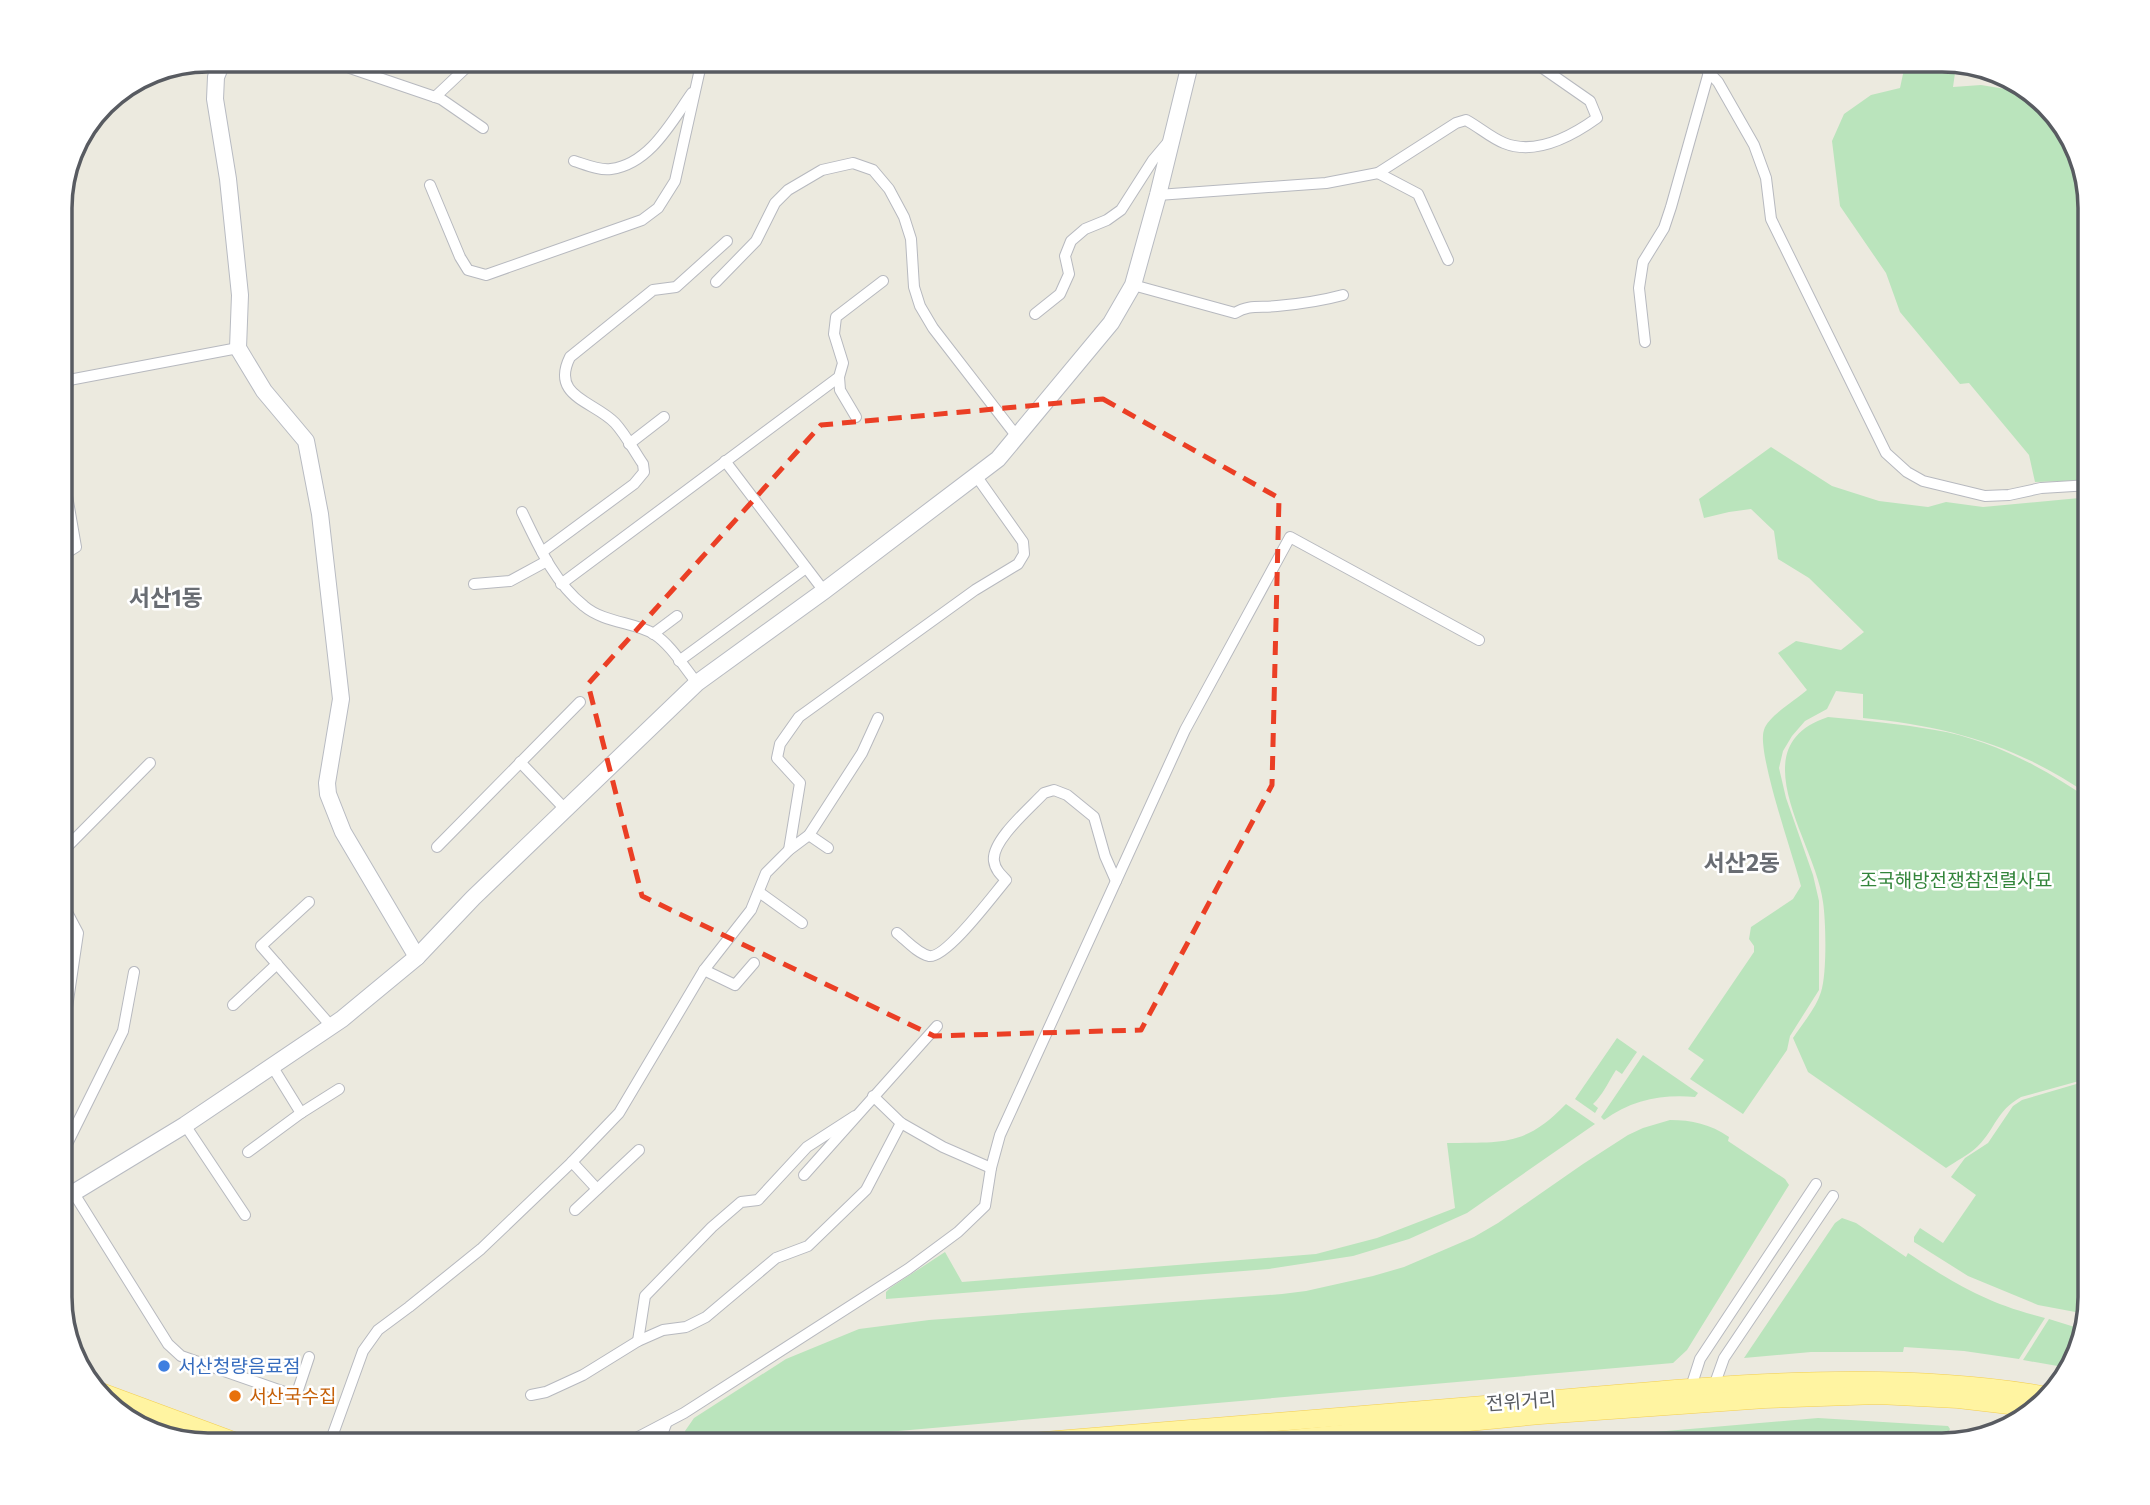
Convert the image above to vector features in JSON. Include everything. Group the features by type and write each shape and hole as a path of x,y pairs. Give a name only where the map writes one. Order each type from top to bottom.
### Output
{"main road":[{"name":"전위거리","path":"1148,1433 1714,1386 1875,1380 1962,1384 2036,1394"},
{"name":"전위거리","path":"1360,1433 1540,1415 1765,1399 1878,1395 1958,1399 2023,1407"},
{"path":"117,1398 209,1433"}],"street":[{"path":"218,72 215,99 228,179 240,295 239,348 264,391 306,441 320,514 341,699 327,783 328,794 343,832 416,957"},
{"path":"362,72 435,97 483,128"},
{"path":"435,97 462,72"},
{"path":"430,185 468,270 486,275 623,228 642,220 658,208 675,181 699,72"},
{"path":"72,1193 186,1125 331,1026 416,957 473,898 697,683 824,592 978,477 998,459 1111,323 1133,285 1188,72"},
{"path":"1158,195 1326,183 1378,173 1456,123 1466,120 1500,142 1513,146 1541,146 1575,134 1597,118 1590,101 1548,72"},
{"path":"1645,342 1639,288 1643,262 1664,228 1709,72"},
{"path":"1709,72 1718,82 1754,145 1766,178 1771,219 1886,453 1907,472 1923,481 1985,496 2078,486"},
{"path":"574,161 610,170 636,160 657,142 694,90"},
{"path":"1035,314 1060,294 1069,274 1065,256 1071,241 1085,229 1121,210 1153,160 1171,139"},
{"path":"716,282 756,241 775,203 788,190 822,170 853,163 873,170 889,189 904,217 911,239 914,287 920,306 933,328 1017,438"},
{"path":"1378,173 1418,194 1448,260"},
{"path":"474,584 510,581 634,484 644,472 643,464 616,424 575,394 564,382 564,370 570,357 601,330 653,290 676,287 727,241"},
{"path":"856,417 840,390 839,377 843,363 834,334 836,317 883,281"},
{"path":"1133,285 1235,313 1245,306 1272,307 1316,302 1343,295"},
{"path":"72,376 239,348"},
{"path":"561,584 839,377"},
{"path":"629,444 664,417"},
{"path":"725,461 824,592"},
{"path":"789,850 800,783 777,758 780,744 799,717 975,590 1018,564 1024,554 1023,542 978,477"},
{"path":"522,512 561,584 585,608 611,621 653,634 697,683"},
{"path":"72,524 76,547 72,550"},
{"path":"648,1433 908,1269 958,1232 985,1206 1000,1135 1185,730 1290,537 1479,640"},
{"path":"679,661 806,568"},
{"path":"653,634 677,615"},
{"path":"436,847 580,702"},
{"path":"334,1433 363,1351 377,1330 410,1307 481,1249 619,1113 704,970 751,910 766,873 809,835 862,753 878,718"},
{"path":"520,762 566,810"},
{"path":"72,842 150,763"},
{"path":"897,933 928,956 937,956 950,945 1006,880 997,872 993,860 997,844 1044,793 1054,790 1067,795 1094,817 1105,856 1116,881"},
{"path":"809,835 828,848"},
{"path":"759,892 802,923"},
{"path":"309,902 261,946 331,1026"},
{"path":"72,922 78,933 72,960"},
{"path":"704,970 735,985 754,962"},
{"path":"233,1005 277,964"},
{"path":"72,1134 123,1031 134,972"},
{"path":"804,1175 937,1026"},
{"path":"272,1066 301,1113"},
{"path":"248,1152 301,1113 340,1089"},
{"path":"873,1096 901,1123 943,1147 991,1168"},
{"path":"638,1341 645,1296 712,1227 741,1202 758,1200 807,1147 855,1116"},
{"path":"531,1395 546,1392 583,1376 638,1341 663,1329 686,1327 706,1317 776,1258 808,1246 866,1190 901,1123"},
{"path":"186,1125 244,1215"},
{"path":"575,1210 639,1150"},
{"path":"572,1162 597,1189"},
{"path":"1691,1387 1700,1359 1816,1184"},
{"path":"1714,1386 1724,1359 1833,1196"},
{"path":"72,1206 168,1344 181,1356 296,1396 309,1357"},
{"path":"663,1433 666,1424"}],"highlighted area":[{"path":"1103,399 1279,498 1272,785 1141,1030 934,1036 642,896 588,684 821,425"}],"green space":[{"path":"1903,72 1942,72 1960,73 1968,74 1955,73 1953,87 1981,85 2008,89 2044,118 2064,148 2076,181 2078,208 2078,480 2035,482 2029,455 1969,383 1960,384 1900,312 1886,273 1840,206 1832,141 1844,114 1871,95 1900,88"},
{"path":"1771,447 1832,486 1879,501 1928,507 1946,502 1983,507 2078,498 2078,788 2037,764 1982,741 1924,727 1863,718 1863,694 1836,691 1827,709 1805,721 1783,751 1779,768 1819,901 1819,990 1790,1036 1787,1050 1743,1114 1690,1079 1704,1060 1688,1049 1754,952 1754,946 1749,939 1751,927 1793,899 1801,886 1770,781 1763,742 1764,730 1771,719 1807,690 1778,653 1796,641 1841,650 1864,632 1809,578 1778,559 1774,531 1751,509 1704,518 1699,499"},
{"name":"조국해방전쟁참전렬사묘","path":"1828,717 1882,722 1956,734 2016,756 2078,792 2078,1081 2021,1097 2013,1102 1978,1146 1946,1168 1808,1072 1793,1038 1819,998 1824,973 1823,902 1818,878 1789,798 1785,773 1788,750 1802,731"},
{"path":"1617,1038 1637,1052 1622,1074 1616,1070 1593,1104 1598,1108 1595,1113 1575,1099"},
{"path":"1643,1055 1698,1093 1695,1097 1659,1098 1636,1103 1604,1120 1601,1117"},
{"path":"2078,1084 2077,1312 2038,1305 1968,1276 1914,1242 1920,1228 1943,1243 1976,1195 1951,1177 1965,1158 1988,1143 2013,1106 2022,1100"},
{"path":"1566,1104 1595,1124 1467,1213 1409,1239 1353,1256 1269,1269 886,1299 886,1292 890,1288 945,1252 962,1282 1316,1254 1377,1238 1455,1208 1447,1143 1498,1142 1525,1135 1538,1128"},
{"path":"1670,1120 1701,1124 1715,1129 1729,1137 1728,1141 1785,1179 1789,1185 1687,1350 1673,1363 875,1433 685,1433 694,1418 786,1359 859,1329 929,1320 1282,1294 1306,1291 1404,1267 1474,1237 1583,1164 1643,1128"},
{"path":"1842,1218 1856,1223 1906,1257 1908,1253 1974,1292 2045,1318 2019,1359 1964,1351 1904,1347 1903,1352 1811,1352 1744,1358 1835,1223"},
{"path":"2049,1319 2075,1327 2059,1366 2023,1360"},
{"path":"1818,1418 1948,1426 1950,1429 1948,1433 1942,1433 1643,1433"}],"place":[{"name":"서산청량음료점","path":"164,1366"},
{"name":"서산국수집","path":"235,1396"}],"district":[{"name":"서산1동","path":"166,598"},
{"name":"서산2동","path":"1742,863"}]}
